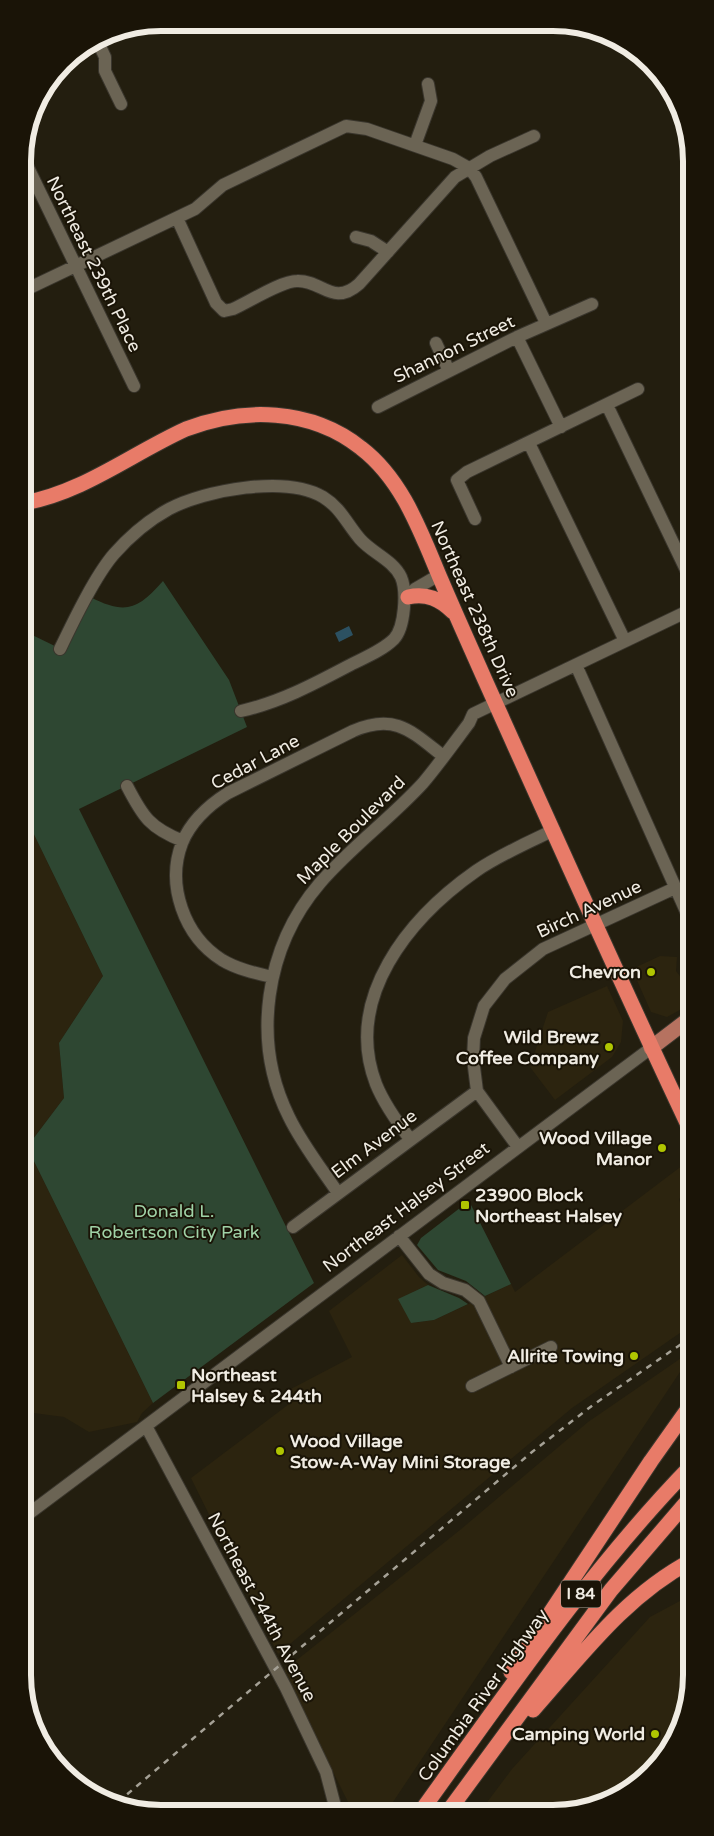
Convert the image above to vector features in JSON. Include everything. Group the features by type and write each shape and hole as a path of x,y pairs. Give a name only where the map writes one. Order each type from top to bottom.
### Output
{"highway":[{"name":"Northeast 238th Drive","path":"32,501 60,494 81,486 168,437 204,422 240,414 283,415 331,430 363,449 390,479 408,504 457,617 490,707 554,830 682,1114"},
{"path":"407,598 427,596 439,600 457,617"},
{"path":"480,1730 504,1682 682,1417"},
{"name":"Columbia River Highway","path":"426,1805 607,1561 654,1505 682,1475"},
{"name":"I 84","path":"454,1805 611,1590 682,1507"},
{"path":"493,1750 533,1710 620,1613 655,1583 682,1566"}],"main road":[{"name":"Northeast Halsey Street","path":"651,1048 682,1024"}],"street":[{"path":"100,47 105,57 105,71 121,104"},
{"path":"415,146 431,101 428,84"},
{"path":"32,287 177,218 194,209 223,185 346,126 367,129 469,168 476,177 546,324"},
{"path":"177,218 216,302 224,311 233,309 294,281 308,283 329,293 343,293 358,284 456,177 469,168 534,136"},
{"name":"Northeast 239th Place","path":"32,176 134,386"},
{"path":"356,237 371,241 388,252"},
{"name":"Shannon Street","path":"378,407 517,337 592,304"},
{"path":"517,337 561,427"},
{"path":"436,343 449,371"},
{"path":"475,519 457,480 467,472 638,389"},
{"path":"607,405 683,563"},
{"path":"529,443 625,641"},
{"path":"60,649 102,570 113,554 137,532 170,509 190,501 241,489 285,487 308,491 331,502 359,538 397,571 407,598"},
{"path":"241,711 301,691 377,651 397,634 407,598 415,589 439,576"},
{"name":"Maple Boulevard","path":"338,1192 289,1118 270,1061 268,1031 272,977 287,935 299,913 320,883 423,783 469,723 490,707 683,614"},
{"path":"576,665 683,904"},
{"name":"Cedar Lane","path":"272,977 227,962 209,950 195,936 182,911 177,889 179,853 183,841 201,815 213,803 364,726 384,723 404,727 443,756"},
{"path":"127,786 149,823 183,841"},
{"path":"410,1139 382,1097 369,1057 368,1022 381,977 406,936 442,898 490,862 554,830"},
{"name":"Birch Avenue","path":"518,1147 477,1091 473,1059 474,1038 480,1015 489,997 514,970 543,949 675,888"},
{"name":"Northeast Halsey Street","path":"31,1512 651,1048"},
{"name":"Elm Avenue","path":"292,1227 477,1091"},
{"path":"399,1236 436,1280 464,1290 479,1301 511,1366"},
{"path":"472,1386 551,1347"},
{"name":"Northeast 244th Avenue","path":"146,1426 286,1688 326,1772 335,1805"}],"shaded area":[{"path":"32,829 103,976 59,1043 64,1098 31,1141"},
{"name":"Chevron","path":"660,956 677,957 676,971 682,979 682,1009 667,1017 651,1012 632,969"},
{"path":"607,986 623,1021 621,1042 612,1057 555,1100 530,1067 548,1012"},
{"path":"31,1156 153,1403 142,1413 137,1422 89,1432 64,1417 31,1413"},
{"path":"682,1166 682,1196 679,1199 682,1211 682,1331 572,1408 278,1654 191,1478 293,1401 287,1391 352,1357 329,1311 402,1255 419,1277 428,1285 399,1299 411,1323 434,1320 511,1284 515,1292"},
{"path":"682,1357 682,1369 391,1805 350,1805 283,1671 460,1530 588,1422"},
{"path":"682,1600 682,1691 673,1724 661,1747 650,1760 625,1783 602,1795 586,1800 552,1805 485,1805 512,1769 650,1617"}],"green space":[{"name":"Donald L. Robertson City Park","path":"163,581 229,680 247,727 79,809 314,1283 153,1403 31,1156 31,1141 64,1098 59,1043 103,976 32,829 32,635 61,649 90,597 113,606 130,607 138,604"},
{"path":"469,1201 511,1284 485,1296 466,1281 438,1270 417,1245 421,1238"},
{"path":"428,1285 459,1298 468,1304 434,1320 411,1323 398,1299"}],"water":[{"path":"349,626 353,635 339,642 335,633"}],"railway":[{"path":"122,1798 532,1452 593,1405 682,1343"}],"place":[{"name":"Chevron","path":"651,972"},
{"name":"Wild Brewz Coffee Company","path":"609,1047"},
{"name":"Wood Village Manor","path":"662,1148"},
{"name":"23900 Block Northeast Halsey","path":"465,1205"},
{"name":"Allrite Towing","path":"634,1356"},
{"name":"Northeast Halsey & 244th","path":"181,1385"},
{"name":"Wood Village Stow-A-Way Mini Storage","path":"280,1451"},
{"name":"Camping World","path":"655,1734"}]}
